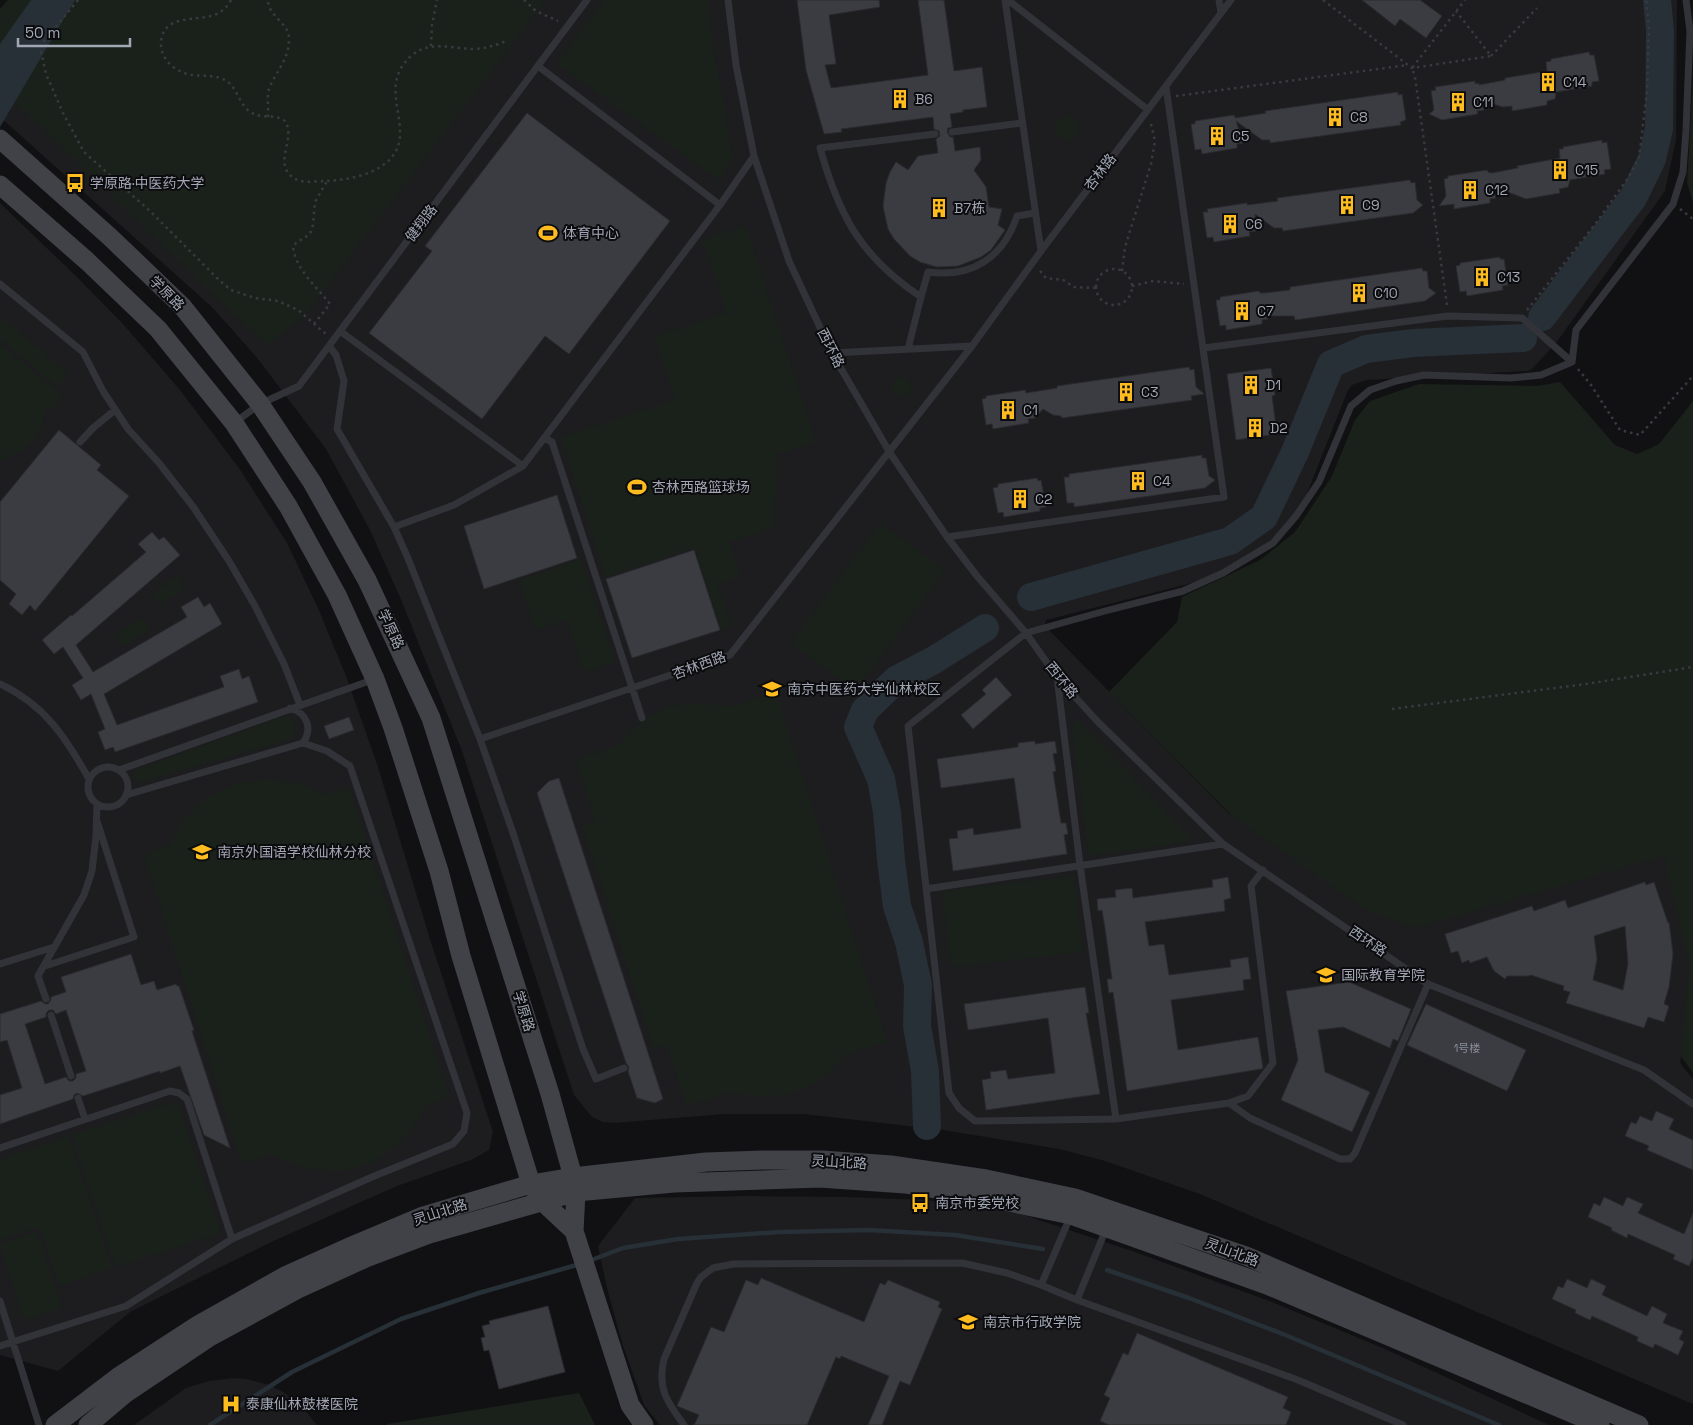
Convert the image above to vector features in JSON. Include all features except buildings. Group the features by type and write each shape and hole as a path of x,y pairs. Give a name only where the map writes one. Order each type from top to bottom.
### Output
{"main road":[{"name":"学原路","path":"0,139 110,237 182,306 260,404 312,482 367,580 431,718 550,1094 575,1184 574,1231 630,1405 644,1425"},
{"name":"学原路","path":"0,185 87,261 158,329 234,423 293,514 337,595 375,679 393,728 439,871 461,956 531,1184 543,1202 574,1231"},
{"name":"灵山北路","path":"88,1425 126,1393 208,1338 300,1288 368,1257 429,1234 543,1202 575,1184 706,1162 822,1160 891,1165 986,1179 1076,1198 1246,1256 1639,1425"},
{"name":"灵山北路","path":"54,1425 118,1377 198,1325 285,1276 423,1216 531,1184 674,1183 820,1178 905,1184 990,1198 1071,1215 1267,1285 1600,1425"}],"lane":[{"name":"健翔路","path":"234,423 260,404 299,386 588,0"},
{"name":"西环路","path":"728,0 736,65 754,156 790,260 832,353 890,452 947,536 977,576 1026,633 1057,677 1097,721 1223,844 1428,984 1644,1070 1693,1104"},
{"path":"1006,0 1148,109"},
{"path":"1006,0 1041,251"},
{"path":"1219,0 1221,13"},
{"name":"杏林路","path":"890,452 972,346 1033,261 1231,0"},
{"path":"1572,362 1576,330 1673,204 1683,172 1690,31 1686,0"},
{"path":"538,66 720,205"},
{"path":"947,536 1224,498 1166,87"},
{"path":"952,132 1022,123"},
{"path":"921,297 887,271 858,239 839,206 820,148 935,134"},
{"path":"394,527 454,505 523,466 720,205 754,156"},
{"path":"908,349 928,272 940,274 962,272 983,263 1001,248 1018,216 1036,213"},
{"path":"0,284 83,352 115,410 194,508 229,561 270,635 300,705"},
{"path":"1203,348 1448,316 1522,318 1572,362"},
{"path":"340,331 523,466"},
{"path":"331,343 344,381 337,429 394,527 480,739 513,833 583,1049 596,1079 624,1068"},
{"path":"832,353 972,346"},
{"path":"1262,870 1251,886 1273,1063 1248,1096 1229,1104 1116,1119 975,1121 959,1108 949,1093 908,726 1026,633 1183,591 1223,573 1273,543 1296,516 1319,482 1351,406 1370,390 1424,374 1511,378 1540,375 1572,362"},
{"path":"80,442 93,428 115,410"},
{"path":"544,438 552,442 642,718"},
{"name":"杏林西路","path":"480,739 730,655 890,452"},
{"path":"1057,677 1080,865 1116,1119"},
{"path":"119,770 375,679"},
{"path":"0,684 23,697 52,722 70,744 89,779"},
{"path":"289,708 302,714 308,723 309,730 303,743"},
{"path":"0,1346 126,1306 232,1238 453,1144 464,1131 467,1119 467,1113 350,766 327,751 303,743 126,794"},
{"path":"105,767 119,770 124,774 128,788 123,800 110,807 97,804 88,793 89,779 93,773 105,767"},
{"path":"46,999 38,976 84,895 92,871 97,804"},
{"path":"45,966 134,937 97,822"},
{"path":"926,889 1223,844"},
{"path":"0,964 54,947"},
{"path":"1229,1104 1250,1118 1340,1159 1350,1159 1355,1153 1428,984"},
{"path":"51,1015 71,1076"},
{"path":"0,1148 170,1091 179,1093 187,1099 232,1238"},
{"path":"78,1098 85,1119"},
{"path":"1041,1285 1071,1215"},
{"path":"1077,1300 1107,1227"},
{"path":"684,1425 665,1397 661,1378 662,1368 664,1359 697,1283 707,1272 719,1266 733,1264 962,1263 1007,1273 1041,1285 1077,1300 1298,1380 1403,1425"},
{"path":"0,1301 39,1425"}],"path":[{"path":"78,0 40,46 46,74 63,113 84,152 150,211 231,290 255,298 278,301 298,310 331,343"},
{"path":"231,0 227,6 216,14 188,18 167,28 162,40 163,55 166,61 178,71 190,75 226,80 233,87 239,100 250,113 282,119 288,128 285,168 295,179 304,182 345,180 362,176 381,166 393,154 399,143 400,134 394,99 397,78 401,68 419,51 432,46 475,49 492,46 508,40"},
{"path":"268,0 272,14 287,30 289,41 284,62 269,88 268,117"},
{"path":"432,46 432,25 437,0"},
{"path":"524,0 536,12 568,25"},
{"path":"1323,0 1412,68 1416,77 1448,316"},
{"path":"1412,68 1465,0"},
{"path":"1522,318 1596,223 1628,178 1639,158 1647,91 1648,29 1646,0"},
{"path":"1412,68 1491,56 1537,8"},
{"path":"1456,11 1491,56"},
{"path":"1168,97 1408,65"},
{"path":"1122,270 1125,247 1151,164 1154,141 1148,109"},
{"path":"314,324 330,304 316,285 301,270 294,257 293,247 310,234 314,225 316,202 328,181"},
{"path":"1673,204 1693,219"},
{"path":"1033,261 1046,278 1063,280 1074,287 1096,288"},
{"path":"1116,269 1122,270 1130,279 1132,286 1129,297 1118,304 1112,305 1101,299 1096,288 1099,276 1104,272 1116,269"},
{"path":"1132,286 1153,281 1194,285"},
{"path":"1572,362 1591,385 1620,430 1640,435 1693,376"},
{"path":"1392,709 1586,684 1693,667"}],"shaded area":[{"path":"8,0 546,0 305,315 267,346 0,88 0,9"},
{"name":"南京中医药大学仙林校区","path":"23,0 1677,0 1676,140 1665,191 1556,343 1532,369 1528,371 1367,380 1352,385 1348,390 1308,491 1290,524 1245,562 1200,581 1046,620 1045,624 1228,813 1388,915 1661,840 1693,898 1692,1015 1680,1062 1693,1079 1693,1404 1200,1194 1105,1161 1059,1149 943,1130 804,1114 724,1114 614,1123 603,1122 592,1117 574,1095 462,751 402,602 370,530 326,449 258,359 213,308 0,117"},
{"path":"31,0 75,0 0,127 0,44"},
{"path":"604,0 708,0 714,54 725,107 732,159 719,180 557,64"},
{"path":"1693,79 1693,203 1687,183"},
{"path":"1067,116 1075,120 1079,128 1075,136 1067,140 1059,136 1055,128 1059,120"},
{"name":"南京外国语学校仙林分校","path":"0,203 123,324 180,390 239,468 287,543 318,608 346,676 378,767 429,936 493,1132 489,1150 471,1160 397,1186 269,1243 130,1312 58,1371 0,1355"},
{"path":"746,226 816,442 778,454 775,527 729,542 740,576 718,584 732,626 721,629 695,548 606,577 561,437 675,400 655,336 727,313 703,239"},
{"path":"0,316 69,374 57,387 0,339"},
{"path":"0,344 63,396 52,409 46,405 42,425 33,440 19,452 0,460"},
{"path":"898,377 906,377 912,383 912,391 906,397 898,397 892,391 892,383"},
{"path":"1560,382 1615,445 1637,454 1659,444 1693,401 1693,1073 1681,1056 1689,964 1664,856 1415,928 1368,911 1232,816 1109,692 1177,622 1182,597 1260,560 1295,532 1332,476 1355,420 1370,401 1419,384 1537,386"},
{"path":"880,523 945,570 856,691 791,643"},
{"path":"581,559 615,662 584,672 567,620 535,630 519,580"},
{"path":"177,576 185,588 160,605 151,594"},
{"path":"142,618 150,629 124,646 116,634"},
{"path":"776,693 887,1042 846,1054 819,1081 796,1092 756,1097 730,1092 687,1106 667,1045 654,1049 582,825 595,820 576,760 618,745 636,726 657,712 669,707 681,704 706,703 730,707"},
{"path":"281,717 289,718 295,724 295,733 289,740 140,782 133,777 136,770"},
{"path":"1078,720 1194,841 1089,856 1072,727"},
{"path":"266,779 297,783 325,794 349,787 449,1097 426,1105 413,1127 398,1145 380,1158 361,1167 340,1171 318,1170 295,1165 272,1154 242,1164 144,855 169,845 185,818 208,797 236,784"},
{"path":"1074,876 1083,952 951,967 942,891"},
{"path":"177,1101 221,1233 116,1267 72,1135"},
{"path":"69,1137 112,1268 59,1286 40,1227 0,1240 0,1159"},
{"name":"南京市行政学院","path":"747,1196 927,1200 1015,1212 1132,1251 1272,1302 1385,1349 1549,1425 660,1425 644,1405 622,1343 598,1246 635,1198"},
{"path":"37,1232 62,1308 24,1320 0,1244"},
{"name":"泰康仙林鼓楼医院","path":"234,1378 269,1385 283,1392 303,1408 317,1425 134,1425 186,1388 209,1381"},
{"path":"579,1393 595,1425 387,1425 387,1424"}],"waterway":[{"path":"1542,317 1633,198 1652,159 1659,129 1660,31 1657,0"},
{"path":"1031,597 1230,541 1264,517 1295,452 1331,364 1366,349 1413,343 1523,338"},
{"path":"927,1126 925,1071 917,1026 918,985 909,942 897,906 887,812 881,779 858,727 865,710 896,680 934,660 985,628"},
{"path":"589,1261 623,1248 678,1239 780,1232 869,1230 955,1235 1043,1249"},
{"path":"210,1425 292,1372 401,1319 479,1293 580,1264"},
{"path":"1107,1270 1189,1298 1283,1334 1499,1425"}],"place":[{"name":"C14","path":"1548,82"},
{"name":"B6","path":"900,99"},
{"name":"C11","path":"1458,102"},
{"name":"C8","path":"1335,117"},
{"name":"C5","path":"1217,136"},
{"name":"C15","path":"1560,170"},
{"name":"学原路·中医药大学","path":"75,183"},
{"name":"C12","path":"1470,190"},
{"name":"C9","path":"1347,205"},
{"name":"B7栋","path":"939,208"},
{"name":"C6","path":"1230,224"},
{"name":"体育中心","path":"548,233"},
{"name":"C13","path":"1482,277"},
{"name":"C10","path":"1359,293"},
{"name":"C7","path":"1242,311"},
{"name":"D1","path":"1251,385"},
{"name":"C3","path":"1126,392"},
{"name":"C1","path":"1008,410"},
{"name":"D2","path":"1255,428"},
{"name":"C4","path":"1138,481"},
{"name":"杏林西路篮球场","path":"637,487"},
{"name":"C2","path":"1020,499"},
{"name":"南京中医药大学仙林校区","path":"772,689"},
{"name":"南京外国语学校仙林分校","path":"202,852"},
{"name":"国际教育学院","path":"1326,975"},
{"name":"南京市委党校","path":"920,1203"},
{"name":"南京市行政学院","path":"968,1322"},
{"name":"泰康仙林鼓楼医院","path":"231,1404"}]}
